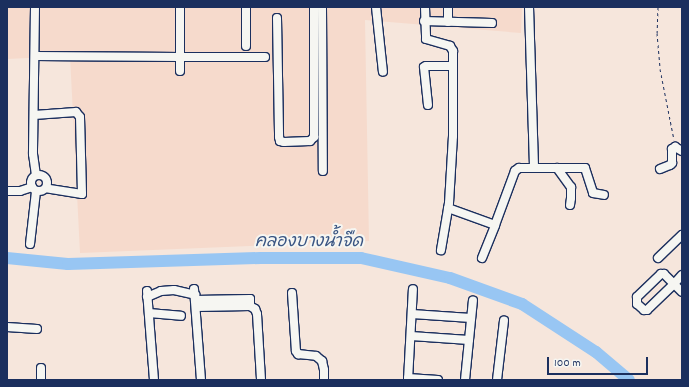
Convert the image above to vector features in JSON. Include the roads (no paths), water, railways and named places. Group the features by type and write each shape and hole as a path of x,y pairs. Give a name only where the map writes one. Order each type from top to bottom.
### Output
{"street":[{"path":"35,7 33,154 36,175"},
{"path":"180,7 180,71"},
{"path":"246,7 246,46"},
{"path":"277,18 278,137 280,141 284,142 310,140 314,137 314,7"},
{"path":"322,7 323,172"},
{"path":"376,7 383,72"},
{"path":"425,7 424,21 426,39 452,48 452,136 448,208 441,250"},
{"path":"448,7 448,22"},
{"path":"529,7 534,168"},
{"path":"424,21 492,23"},
{"path":"35,56 265,57"},
{"path":"428,106 424,67 452,66"},
{"path":"7,191 34,189 41,191 46,188 82,194 80,116 76,112 34,115"},
{"path":"660,170 672,163 672,149 679,149"},
{"path":"482,258 515,170 519,168 585,168 593,193 604,195"},
{"path":"557,168 570,187 570,205"},
{"path":"30,244 34,189 32,179 36,175 41,174 45,177 48,184 46,188"},
{"path":"448,208 495,225"},
{"path":"658,258 682,235"},
{"path":"682,275 674,284 647,310 644,310 637,304 637,297 658,276 664,274 674,284 682,292"},
{"path":"413,289 408,379 438,380"},
{"path":"154,380 147,294 174,290 195,298 250,299 250,306 257,314 261,380"},
{"path":"292,293 296,351 298,354 316,356 322,361 324,380"},
{"path":"195,298 200,380"},
{"path":"465,380 473,300"},
{"path":"149,313 181,316"},
{"path":"412,314 471,318"},
{"path":"497,380 504,320"},
{"path":"7,327 38,330"},
{"path":"411,336 469,340"},
{"path":"41,368 41,380"}],"waterway":[{"name":"คลองบางน้ำจืด","path":"7,258 68,264 261,258 361,258 450,278 522,304 596,352 629,380"}]}
